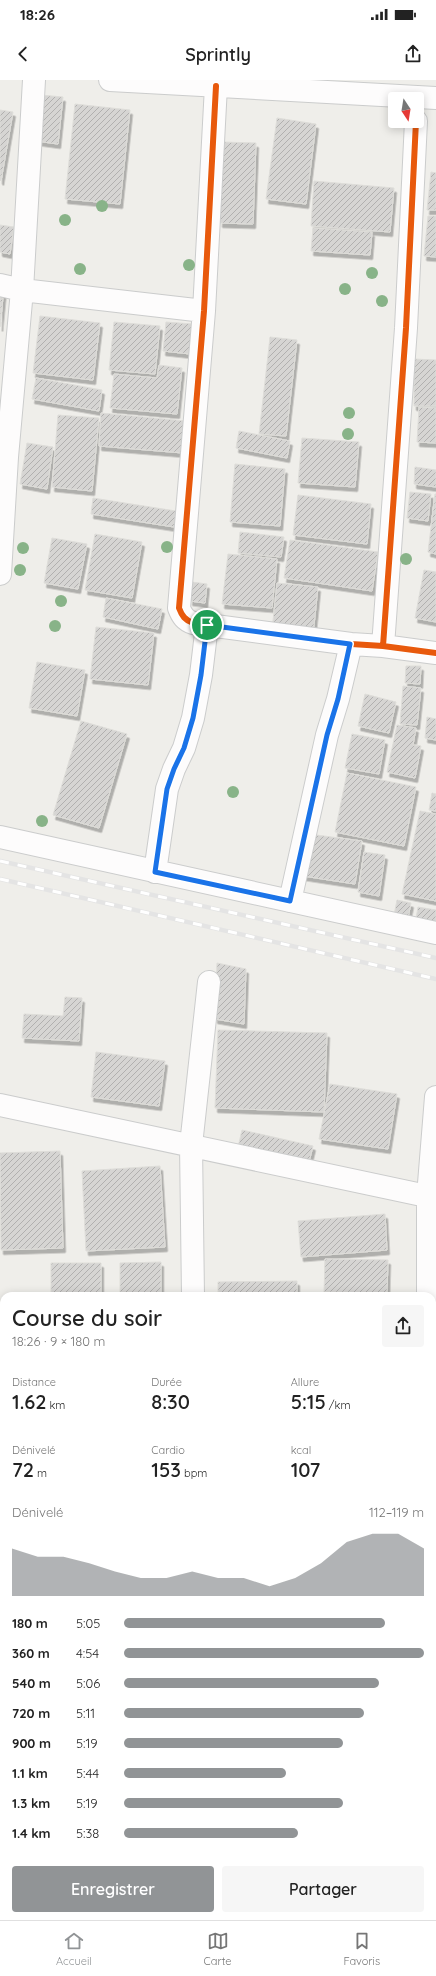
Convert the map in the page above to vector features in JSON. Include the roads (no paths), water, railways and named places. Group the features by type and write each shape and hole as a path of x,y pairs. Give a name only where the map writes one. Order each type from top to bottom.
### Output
{"street":[{"path":"0,574 7,457 22,290 34,80"},
{"path":"110,80 388,96"},
{"path":"216,86 204,311 179,608 187,621 207,625 350,644 383,646 436,653"},
{"path":"383,646 406,328 416,128"},
{"path":"0,285 22,290 204,311"},
{"path":"155,872 167,789 184,748 193,718 201,675 207,625"},
{"path":"290,901 327,735 338,699 350,644"},
{"path":"0,837 436,933"},
{"path":"193,1292 191,1145 209,982"},
{"path":"428,1292 436,1097"},
{"path":"0,1105 432,1197"}],"railway":[{"path":"0,861 436,958"},
{"path":"0,879 436,979"}]}
